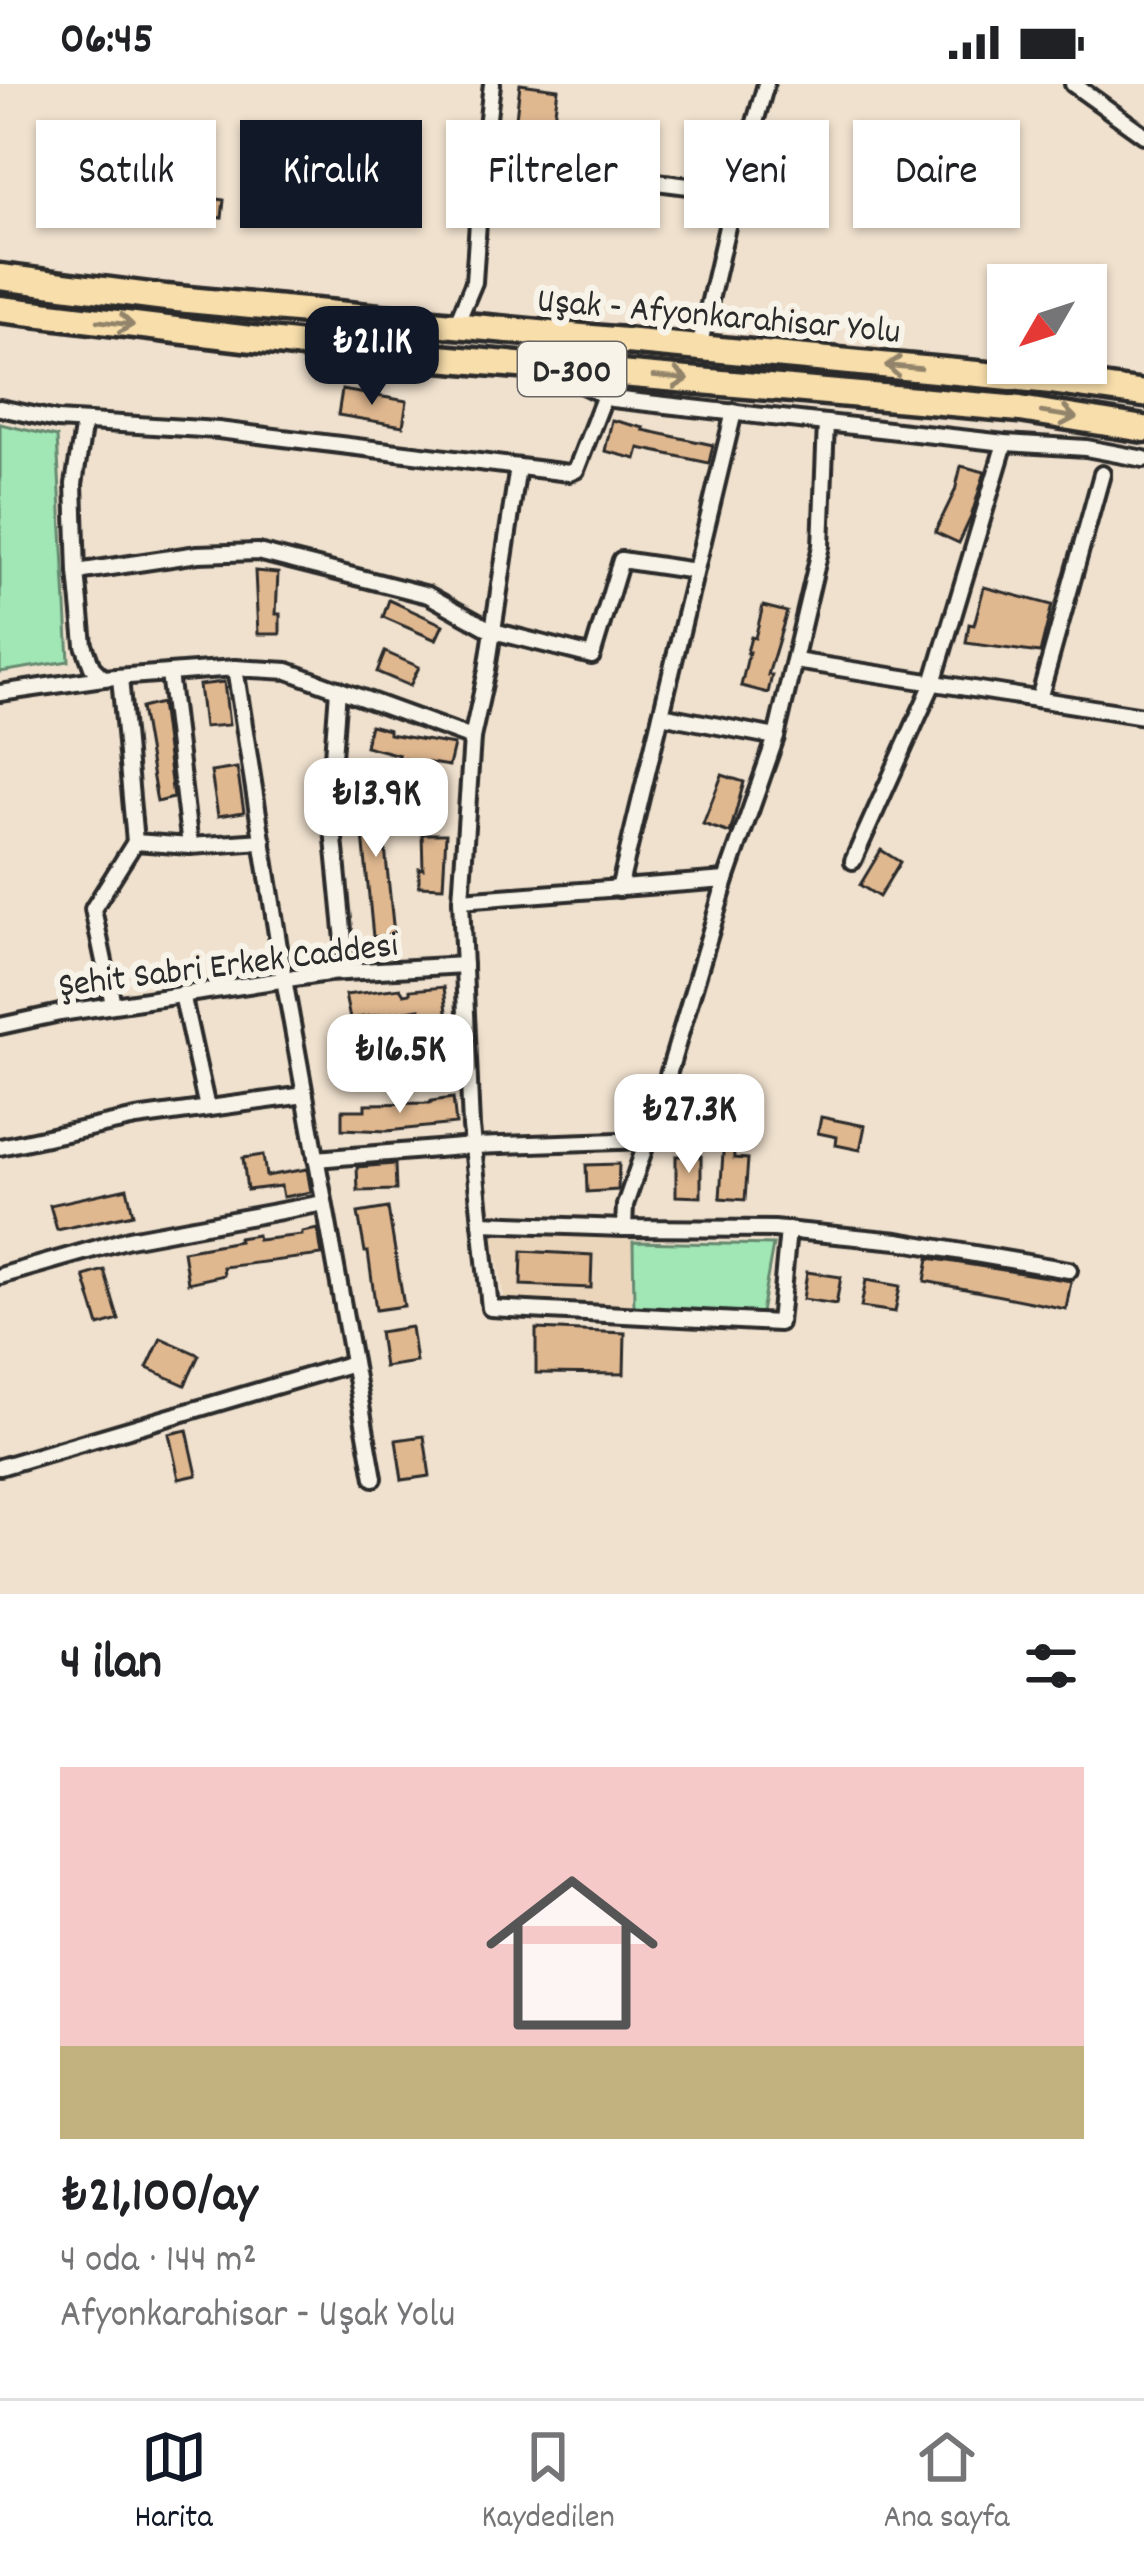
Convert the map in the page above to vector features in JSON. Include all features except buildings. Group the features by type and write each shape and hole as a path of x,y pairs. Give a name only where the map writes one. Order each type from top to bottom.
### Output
{"highway":[{"name":"Uşak - Afyonkarahisar Yolu","path":"0,277 166,298 1052,380 1144,394"},
{"name":"D-300","path":"0,309 336,349 1020,409 1144,429"}],"street":[{"path":"488,120 492,84"},
{"path":"756,120 766,84"},
{"path":"1073,84 1144,135"},
{"path":"456,325 474,282 478,228"},
{"path":"699,348 727,228"},
{"path":"544,367 613,399 1144,458"},
{"path":"0,408 57,420 218,430 568,473 576,470 605,395"},
{"path":"619,890 734,412"},
{"path":"84,422 74,484 77,572 83,645 92,667 103,678"},
{"path":"624,1228 626,1205 726,880 776,737 821,545 826,423"},
{"path":"853,861 933,682 1005,443"},
{"path":"518,467 472,738 461,900 473,1147 490,1308 779,1323 788,1230"},
{"path":"1039,699 1102,474"},
{"path":"77,572 198,554 258,552 428,595 493,632 592,656 621,560 695,572"},
{"path":"795,661 1144,716"},
{"path":"0,693 103,678 235,668 288,671 472,738"},
{"path":"235,668 284,979 374,1478"},
{"path":"169,673 190,846"},
{"path":"113,1004 93,909 135,842 120,677"},
{"path":"338,689 330,798 347,971"},
{"path":"661,715 776,737"},
{"path":"135,842 190,846 262,841"},
{"path":"461,900 726,880"},
{"name":"Şehit Sabri Erkek Caddesi","path":"0,1026 284,979 464,965"},
{"path":"182,994 207,1108"},
{"path":"0,1148 136,1118 305,1095"},
{"path":"316,1159 647,1140"},
{"path":"0,1276 129,1239 325,1203"},
{"path":"481,1223 788,1230 898,1241 1069,1270"},
{"path":"0,1467 353,1363"}],"shaded area":[{"path":"493,1233 632,1235 631,1312 505,1302"}],"green space":[{"path":"0,424 57,437 69,661 0,672"},
{"path":"633,1242 773,1245 761,1313 634,1308"}]}
